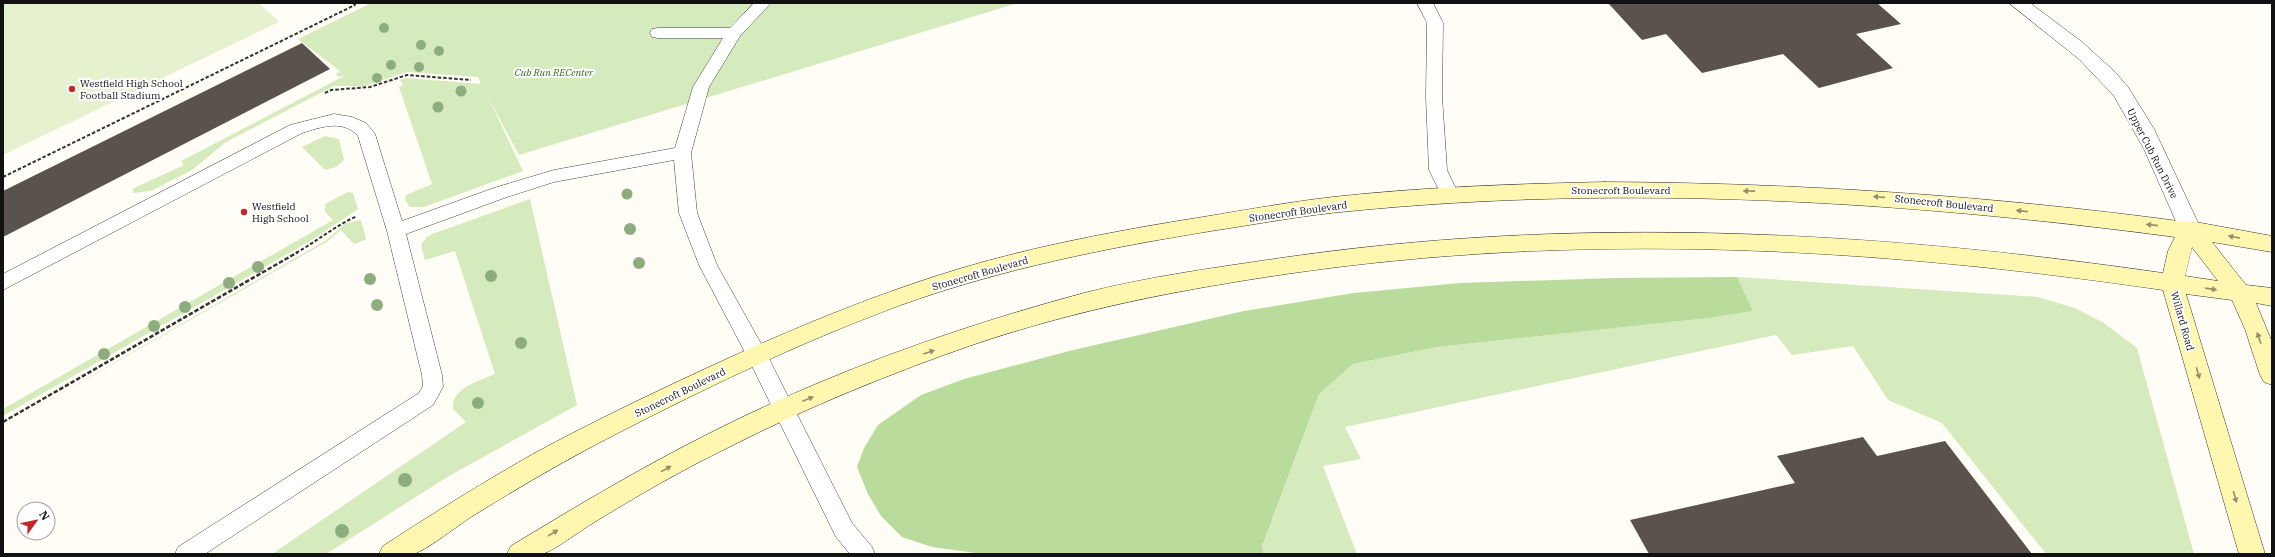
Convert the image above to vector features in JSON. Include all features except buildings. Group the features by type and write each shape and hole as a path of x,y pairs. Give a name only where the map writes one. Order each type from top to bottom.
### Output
{"main road":[{"name":"Stonecroft Boulevard","path":"392,554 502,484 621,420 757,355 893,299 990,269 1092,243 1285,211 1353,203 1450,195 1548,190 1796,192 1914,199 2190,229 2272,244"},
{"name":"Willard Road","path":"2190,229 2179,251 2172,284 2252,554"},
{"path":"2190,229 2240,292 2256,329 2272,375"},
{"path":"520,554 584,514 696,452 784,409 895,364 996,329 1084,302 1156,286 1292,264 1422,249 1554,241 1650,239 1753,241 1901,252 2078,270 2272,297"}],"street":[{"name":"Upper Cub Run Drive","path":"2018,3 2092,62 2120,90 2139,120 2190,229"}],"lane":[{"path":"763,3 734,33 701,88 682,153 688,213 708,265 757,355 844,530 864,554"},
{"path":"1425,3 1435,24 1434,97 1438,170 1450,195"},
{"path":"658,33 734,33"},
{"path":"3,283 296,128 313,123 346,120 359,125 366,134 396,231 432,375 433,387 426,399 186,554"},
{"path":"396,231 464,205 536,181 575,171 682,153"}],"path":[{"path":"3,177 355,5 353,3"},
{"path":"3,422 317,241 337,225 357,216"}],"green space":[{"name":"Westfield High School Football Stadium","path":"3,3 259,3 279,22 3,155"},
{"name":"Cub Run RECenter","path":"371,3 1018,3 519,155 487,95 523,171 424,207 410,207 405,200 406,195 432,184 399,87 403,85 400,80 407,78 481,84 478,77 407,72 365,86 334,86 226,142 192,170 151,191 134,193 132,189 184,165 181,161 346,75 338,77 336,74 340,71 298,39"},
{"path":"325,136 339,139 344,160 336,167 325,170 302,147"},
{"path":"348,192 353,193 358,209 312,240 3,416 3,409 333,220 325,212 325,204"},
{"path":"530,199 577,405 449,476 326,554 272,554 466,422 453,409 454,401 457,395 461,390 475,382 495,374 455,251 425,260 421,245 426,238 432,234"},
{"path":"361,220 366,238 365,240 354,244 341,230 328,241 3,427 325,241 346,223"},
{"path":"1737,277 2038,297 2075,308 2104,323 2137,348 2194,554 2046,554 1942,423 1888,400 1853,346 1792,355 1776,335 1345,427 1361,459 1323,466 1357,554 1264,554 1262,548 1319,394 1353,364 1437,347 1709,318 1753,311"},
{"path":"1737,277 1753,311 1709,318 1437,347 1353,364 1319,394 1262,547 1264,554 983,554 932,547 902,537 881,516 868,494 857,467 864,448 878,425 921,395 964,379 1069,351 1244,311 1354,293 1460,283 1615,278"}],"place":[{"name":"Westfield High School Football Stadium","path":"72,89"},
{"name":"Westfield High School","path":"244,212"}]}
